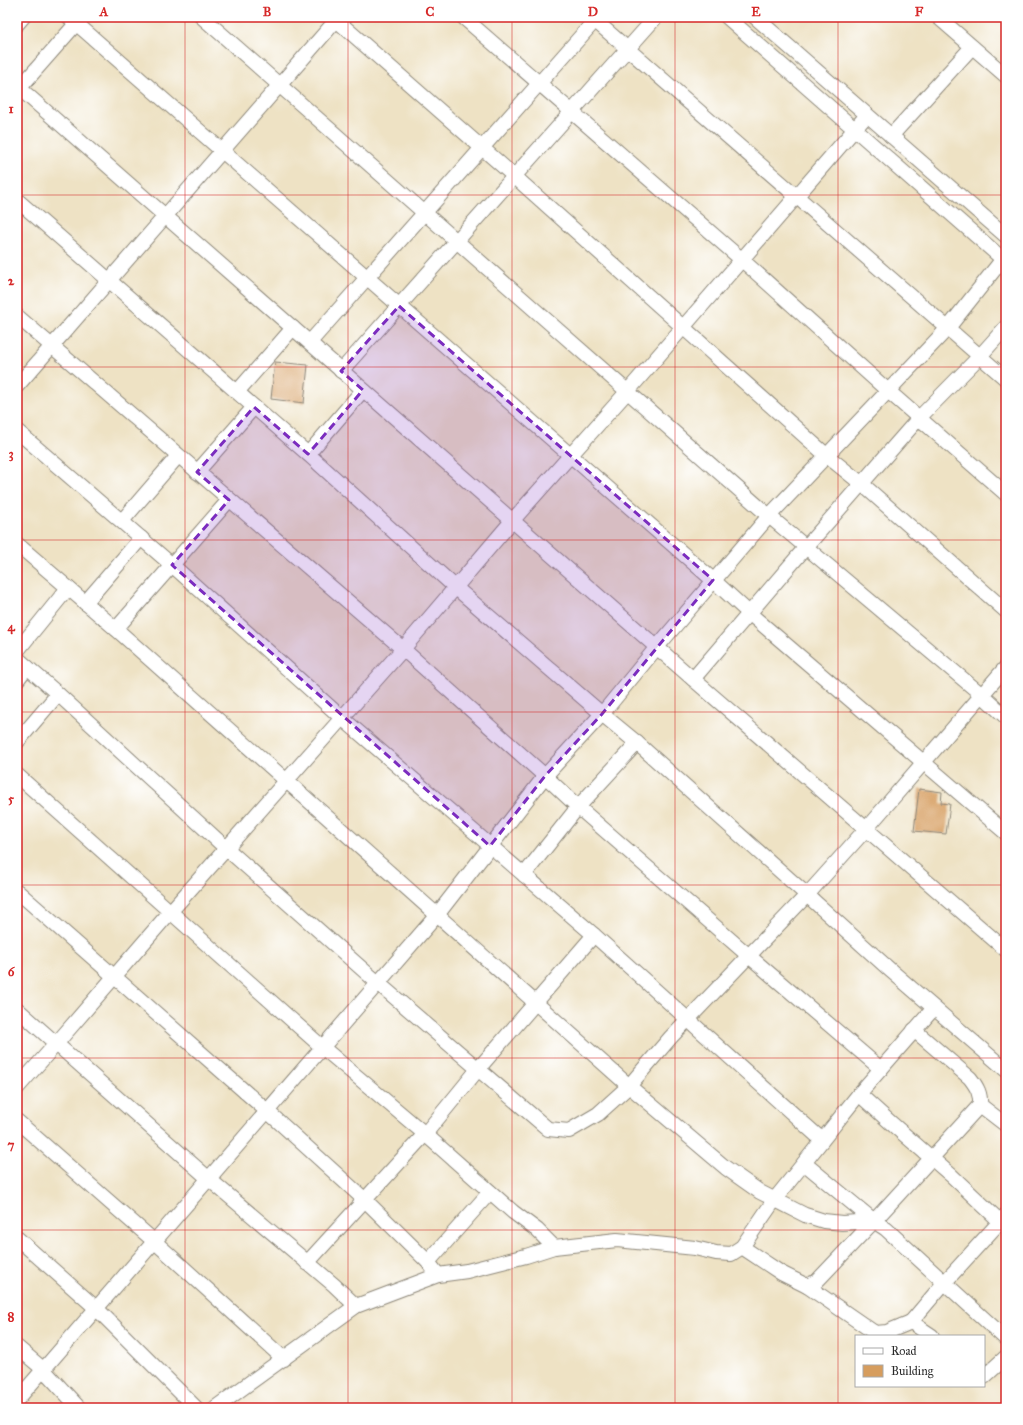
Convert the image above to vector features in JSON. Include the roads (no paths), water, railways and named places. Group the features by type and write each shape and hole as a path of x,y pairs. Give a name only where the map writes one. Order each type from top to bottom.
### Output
{"street":[{"path":"17,24 23,17"},
{"path":"202,17 768,516 982,695 1006,717"},
{"path":"463,17 1006,494"},
{"path":"341,371 656,17"},
{"path":"17,1400 437,916 545,776 602,714 768,516 948,328 1005,258 727,17"},
{"path":"755,17 1006,236"},
{"path":"938,17 1006,76"},
{"path":"17,386 223,152 336,18 826,455 862,484 1006,611"},
{"path":"310,342 538,84 594,18 627,49 1006,378"},
{"path":"1006,833 749,613 223,152 76,19 18,88 310,342 341,371 693,679 1006,950"},
{"path":"891,136 972,47"},
{"path":"17,1088 171,911 403,650 512,521 627,392 867,115"},
{"path":"17,200 308,454 455,587 637,743 934,1008 1006,1070"},
{"path":"17,316 403,650 578,807 748,956 881,1068"},
{"path":"693,679 919,418 980,356 1006,326"},
{"path":"237,392 293,328"},
{"path":"308,454 363,390"},
{"path":"197,472 254,407"},
{"path":"17,431 172,565 342,718 594,935 822,1140"},
{"path":"122,521 178,456"},
{"path":"116,629 229,500"},
{"path":"85,603 141,538"},
{"path":"17,544 116,629 629,1086 726,1168 760,1192 805,1215 824,1221 842,1223 874,1221"},
{"path":"17,651 68,588"},
{"path":"17,680 22,663 58,694 227,849 378,983 479,1068 548,1129 569,1130 598,1114 629,1086 671,1037 807,895 1006,667"},
{"path":"17,742 58,694"},
{"path":"524,875 578,807 637,743"},
{"path":"17,775 322,1047 425,1134 490,1192 537,1230 554,1247"},
{"path":"17,891 115,976 365,1200 428,1262 438,1276"},
{"path":"308,1263 425,1134 479,1068 594,935"},
{"path":"215,1408 356,1306 438,1276 526,1256 554,1247 617,1240 695,1248 716,1254 731,1254 742,1246 775,1199 859,1094 934,1008"},
{"path":"17,1009 209,1178 334,1285 356,1306"},
{"path":"807,1286 817,1281 980,1105 981,1097 977,1087 970,1078 914,1030"},
{"path":"742,1246 781,1273 807,1286 875,1332 887,1332 911,1322 944,1282 1004,1221 859,1094"},
{"path":"980,1105 1006,1125"},
{"path":"17,1121 154,1241 284,1359"},
{"path":"804,1163 874,1221 886,1229 1006,1339"},
{"path":"428,1262 490,1192"},
{"path":"17,1238 96,1308 196,1408"},
{"path":"911,1322 930,1335"},
{"path":"17,1347 43,1370 78,1408"},
{"path":"985,1375 1006,1357"}]}
